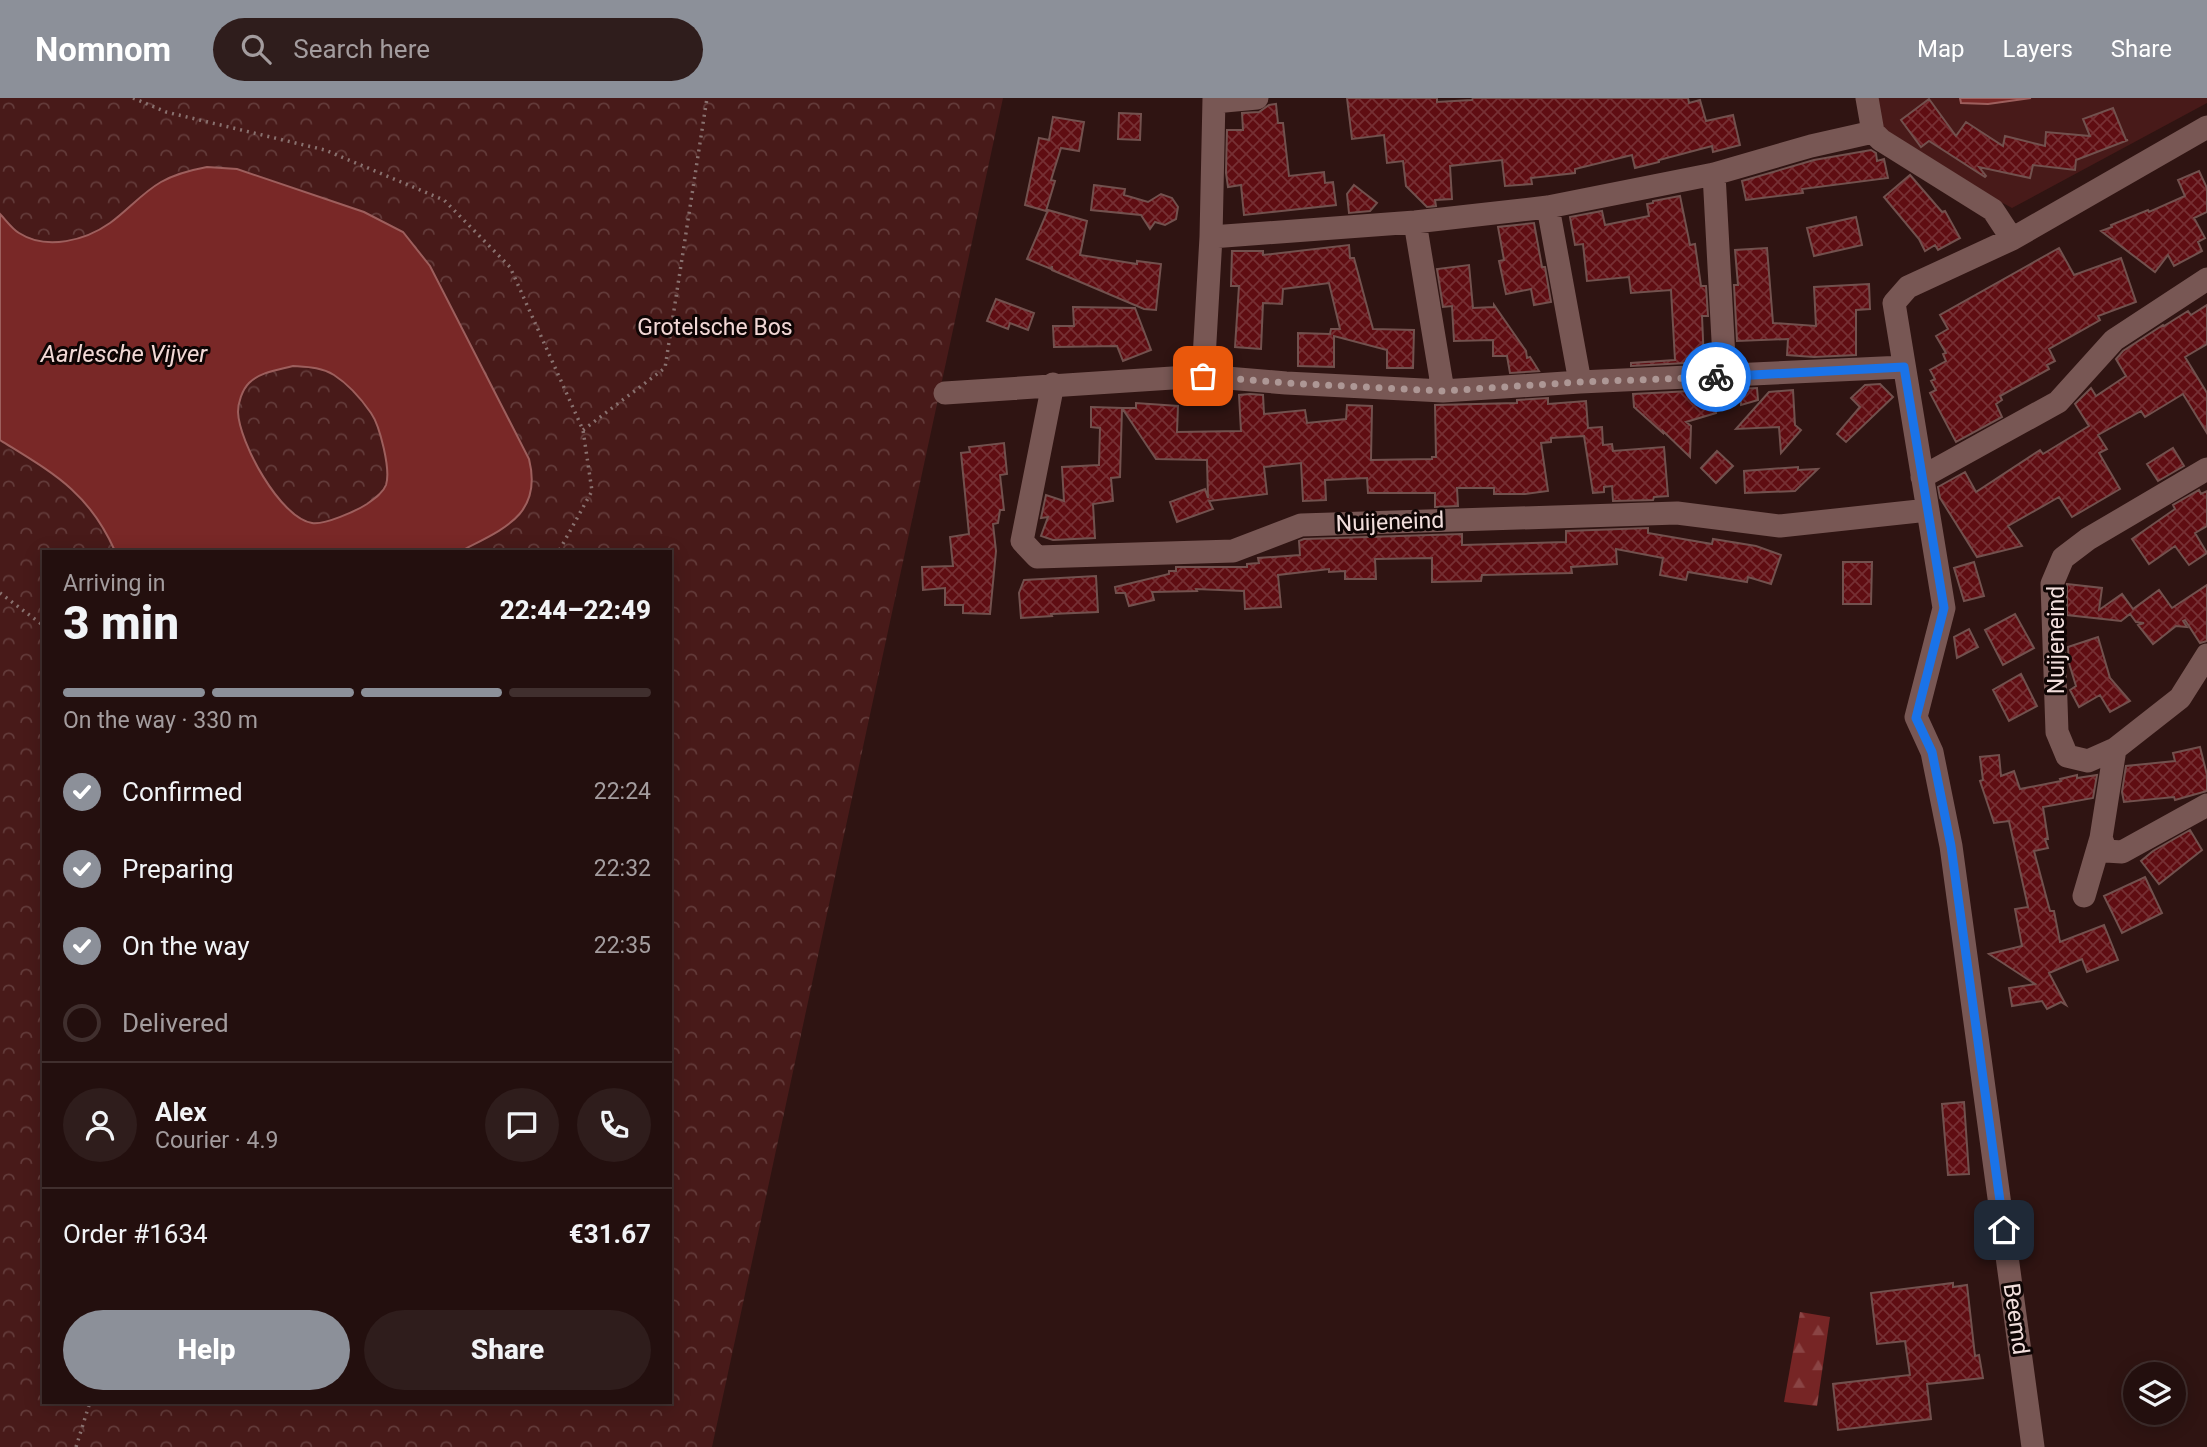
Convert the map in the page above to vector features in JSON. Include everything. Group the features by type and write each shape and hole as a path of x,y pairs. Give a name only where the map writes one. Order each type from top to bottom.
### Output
{"street":[{"path":"1203,376 1211,237 1214,100 1257,98"},
{"path":"1867,98 1872,132 1993,210 2012,239"},
{"path":"1928,510 1894,303 1908,287 2012,239 2207,127"},
{"path":"1211,237 1415,222 1548,207 1714,174 1811,146 1872,132"},
{"path":"1714,174 1725,377"},
{"path":"1548,207 1580,382"},
{"path":"1415,222 1443,391"},
{"path":"1922,477 2058,402 2114,340 2207,279"},
{"path":"945,393 1203,376 1443,391 1904,367"},
{"name":"Nuijeneind","path":"1053,384 1022,541 1037,557 1233,551 1301,526 1677,513 1780,526 1928,510"},
{"name":"Nuijeneind","path":"2207,468 2088,539 2063,558 2052,584 2057,732 2067,756 2088,761 2115,749 2180,698 2207,655"},
{"name":"Beemd","path":"1928,510 1944,608 1916,718 1932,752 1951,846 2033,1447"},
{"path":"2084,896 2101,838 2115,749"},
{"path":"2101,838 2106,851 2122,852 2207,805"}],"path":[{"path":"133,98 166,112 325,150 444,200 510,267 583,430 592,491 560,550"},
{"path":"583,430 665,368 707,98"},
{"path":"0,593 42,624"},
{"path":"76,1447 89,1404"}],"green space":[{"name":"Grotelsche Bos","path":"0,98 1003,98 712,1447 0,1447"},
{"path":"1870,98 1960,98 1961,103 1988,104 2031,98 2207,98 2207,103 2012,208 1901,148 1884,131"},
{"path":"1800,1312 1830,1317 1817,1406 1784,1402"}],"water":[{"path":"1960,98 2031,98 1988,104 1961,103"},
{"name":"Aarlesche Vijver","path":"207,167 237,169 364,212 403,232 430,266 529,459 532,478 530,494 525,507 516,518 463,550 114,550 81,498 53,474 0,440 0,214 16,231 30,238 66,241 100,229 148,191 177,175","holes":["293,366 329,372 339,379 367,408 381,438 387,478 383,491 367,504 348,514 318,523 300,518 275,494 253,459 245,441 238,412 242,393 258,376"]}],"building":[{"path":"1347,98 1437,98 1437,102 1473,98 1688,98 1689,103 1700,100 1706,121 1733,115 1740,145 1713,152 1712,146 1635,168 1632,155 1575,169 1575,173 1531,178 1532,184 1505,186 1502,160 1450,166 1452,199 1435,200 1436,206 1427,207 1406,186 1403,161 1387,163 1384,135 1352,139"},
{"path":"1929,99 1956,136 1966,122 2003,146 2005,136 2045,146 2046,132 2090,136 2083,119 2113,108 2128,140 2076,160 2075,170 2033,165 2030,178 1979,167 1985,177 1929,141 1921,147 1901,120"},
{"path":"1276,104 1278,123 1283,123 1289,176 1324,172 1325,183 1333,182 1336,205 1244,215 1241,185 1228,187 1227,130 1243,130 1242,113 1259,112"},
{"path":"1119,113 1141,114 1140,140 1118,139"},
{"path":"1053,117 1084,122 1079,151 1061,148 1051,180 1055,181 1046,211 1025,205 1039,138 1049,140"},
{"path":"1871,150 1876,153 1877,161 1884,159 1888,178 1802,189 1803,193 1746,200 1742,181 1814,160"},
{"path":"2199,171 2207,188 2207,212 2194,218 2205,238 2198,242 2202,251 2174,266 2168,255 2155,272 2101,231 2185,196 2178,180"},
{"path":"1910,175 1942,212 1945,211 1960,238 1938,250 1935,245 1925,251 1919,239 1884,197"},
{"path":"1094,185 1125,189 1124,195 1148,202 1161,194 1172,198 1178,207 1176,219 1165,225 1155,222 1150,229 1141,215 1091,210"},
{"path":"1354,185 1377,203 1370,211 1349,213 1347,194"},
{"path":"1680,196 1690,245 1695,244 1701,286 1706,286 1708,316 1702,316 1704,362 1631,366 1631,363 1675,360 1671,290 1631,293 1629,277 1587,281 1583,244 1575,245 1570,217 1602,211 1605,225 1649,216 1647,204"},
{"path":"1048,210 1087,221 1080,255 1137,264 1137,261 1161,264 1156,310 1144,309 1052,270 1052,266 1051,269 1027,259"},
{"path":"1856,217 1862,245 1814,256 1807,228"},
{"path":"1534,223 1551,302 1534,305 1531,289 1506,294 1499,261 1504,260 1498,227"},
{"path":"1349,245 1350,258 1354,258 1373,329 1414,330 1413,368 1387,368 1387,350 1334,336 1334,367 1298,366 1298,333 1330,334 1331,329 1340,329 1329,283 1283,289 1282,304 1263,303 1261,349 1235,347 1239,286 1231,286 1232,251 1263,251 1263,255"},
{"path":"1767,248 1773,323 1816,326 1814,287 1869,284 1870,309 1856,310 1856,355 1787,355 1788,339 1737,341 1734,285 1738,285 1735,250"},
{"path":"2059,248 2074,275 2121,258 2136,302 2098,316 2100,320 2049,349 2055,361 2047,365 2049,369 2000,396 2002,400 1996,404 2002,417 1956,442 1930,393 1936,390 1931,381 1935,379 1930,370 1946,361 1943,354 1946,353 1936,336 1948,329 1940,315"},
{"path":"1469,265 1473,308 1494,305 1526,351 1527,358 1530,357 1539,371 1510,373 1507,356 1493,356 1493,340 1454,341 1452,306 1443,307 1437,269"},
{"path":"996,299 1034,313 1028,330 1010,323 1008,329 987,321"},
{"path":"2207,305 2207,344 2185,357 2207,393 2207,433 2183,394 2145,417 2141,411 2098,435 2107,449 2099,453 2120,489 2072,517 2059,497 2008,526 2022,546 1977,557 1940,498 1938,487 1965,472 1976,492 2040,450 2043,454 2089,426 2075,404 2091,388 2096,396 2126,376 2116,359 2123,351 2188,311 2191,315"},
{"path":"1073,307 1135,308 1151,350 1123,361 1117,346 1054,347 1053,326 1074,326"},
{"path":"1880,384 1893,397 1846,442 1837,434 1860,407 1851,398 1865,385"},
{"path":"1757,388 1758,400 1741,405 1740,389"},
{"path":"1711,390 1716,413 1686,422 1691,426 1690,457 1634,407 1633,394"},
{"path":"1793,390 1795,425 1801,430 1781,453 1779,427 1736,429 1769,392"},
{"path":"1239,395 1263,395 1264,414 1305,410 1307,423 1346,419 1347,405 1372,406 1371,460 1436,457 1435,405 1517,403 1517,400 1548,398 1548,404 1586,401 1588,428 1602,427 1603,445 1612,444 1613,451 1664,447 1668,496 1654,497 1653,500 1613,501 1612,486 1604,487 1604,492 1593,493 1584,436 1551,438 1551,442 1541,443 1548,491 1494,494 1494,488 1457,488 1458,506 1435,507 1435,493 1368,493 1367,478 1325,480 1326,500 1303,501 1301,463 1264,467 1267,494 1209,501 1213,509 1177,522 1170,502 1205,489 1208,498 1207,460 1156,459 1122,408 1136,408 1136,403 1178,406 1177,432 1241,431"},
{"path":"1091,407 1122,408 1120,477 1111,478 1113,501 1093,504 1095,538 1053,540 1041,536 1048,517 1041,518 1046,495 1064,501 1062,467 1099,465 1100,428 1091,427"},
{"path":"1004,443 1007,474 1000,475 1004,510 1000,510 998,523 993,524 996,551 990,614 963,613 963,605 945,605 945,588 923,590 922,567 953,566 950,537 969,534 961,453 970,452 969,447"},
{"path":"2173,448 2184,466 2158,481 2147,464"},
{"path":"1717,451 1733,466 1716,483 1701,468"},
{"path":"1798,467 1798,470 1818,469 1795,491 1745,493 1744,471"},
{"path":"2199,490 2201,494 2207,491 2207,526 2195,533 2207,553 2189,565 2175,546 2149,564 2132,539 2175,509 2173,505"},
{"path":"1648,528 1648,533 1712,544 1713,539 1756,546 1781,555 1771,584 1748,577 1747,582 1688,572 1686,580 1660,575 1663,558 1616,549 1617,564 1571,567 1572,573 1482,575 1481,581 1432,582 1432,558 1375,559 1376,579 1345,579 1345,571 1329,572 1329,569 1278,575 1281,607 1245,609 1244,591 1196,589 1197,591 1152,592 1154,600 1129,606 1125,593 1116,593 1115,587 1169,574 1169,571 1176,571 1176,567 1247,567 1247,564 1259,563 1258,558 1300,555 1299,541 1304,539 1462,534 1462,545 1566,542 1566,531"},
{"path":"1843,562 1872,562 1871,604 1843,604"},
{"path":"1974,562 1984,596 1964,601 1954,568"},
{"path":"1096,576 1098,612 1021,618 1019,593 1024,580"},
{"path":"2067,584 2102,588 2099,610 2122,594 2133,609 2159,590 2172,608 2207,585 2207,641 2200,643 2185,620 2183,621 2187,627 2176,626 2153,644 2138,625 2144,623 2136,622 2130,614 2121,621 2067,615"},
{"path":"2015,614 2034,648 2003,665 1985,630"},
{"path":"1969,629 1978,647 1957,658 1954,637"},
{"path":"2098,637 2110,678 2130,701 2110,712 2100,695 2079,707 2070,690 2076,686 2069,663 2068,647"},
{"path":"2021,674 2037,706 2009,721 1993,690"},
{"path":"2200,747 2207,775 2207,791 2175,800 2174,797 2124,802 2122,792 2126,766 2175,761 2173,753"},
{"path":"1999,755 2001,776 2014,771 2020,789 2077,775 2077,778 2097,775 2093,798 2043,807 2048,848 2034,851 2050,911 2054,911 2060,942 2104,925 2118,960 2087,972 2082,959 2049,973 2066,1005 2061,1002 2047,1009 2042,1001 2012,1006 2009,988 2035,984 1989,954 2022,946 2015,909 2028,907 2009,821 1994,823 1980,781 1983,780 1980,757"},
{"path":"2190,830 2202,850 2159,884 2141,861"},
{"path":"2145,877 2162,913 2122,933 2104,896"},
{"path":"1964,1102 1969,1174 1948,1175 1942,1104"},
{"path":"1953,1283 1953,1287 1967,1285 1975,1356 1979,1355 1983,1378 1927,1384 1931,1419 1838,1430 1833,1384 1910,1375 1905,1341 1877,1344 1871,1293"}],"way so far":[{"path":"1203,376 1443,391 1716,377"}],"route":[{"path":"1716,377 1904,367 1944,608 1916,718 1932,752 1951,846 2004,1230"}]}
